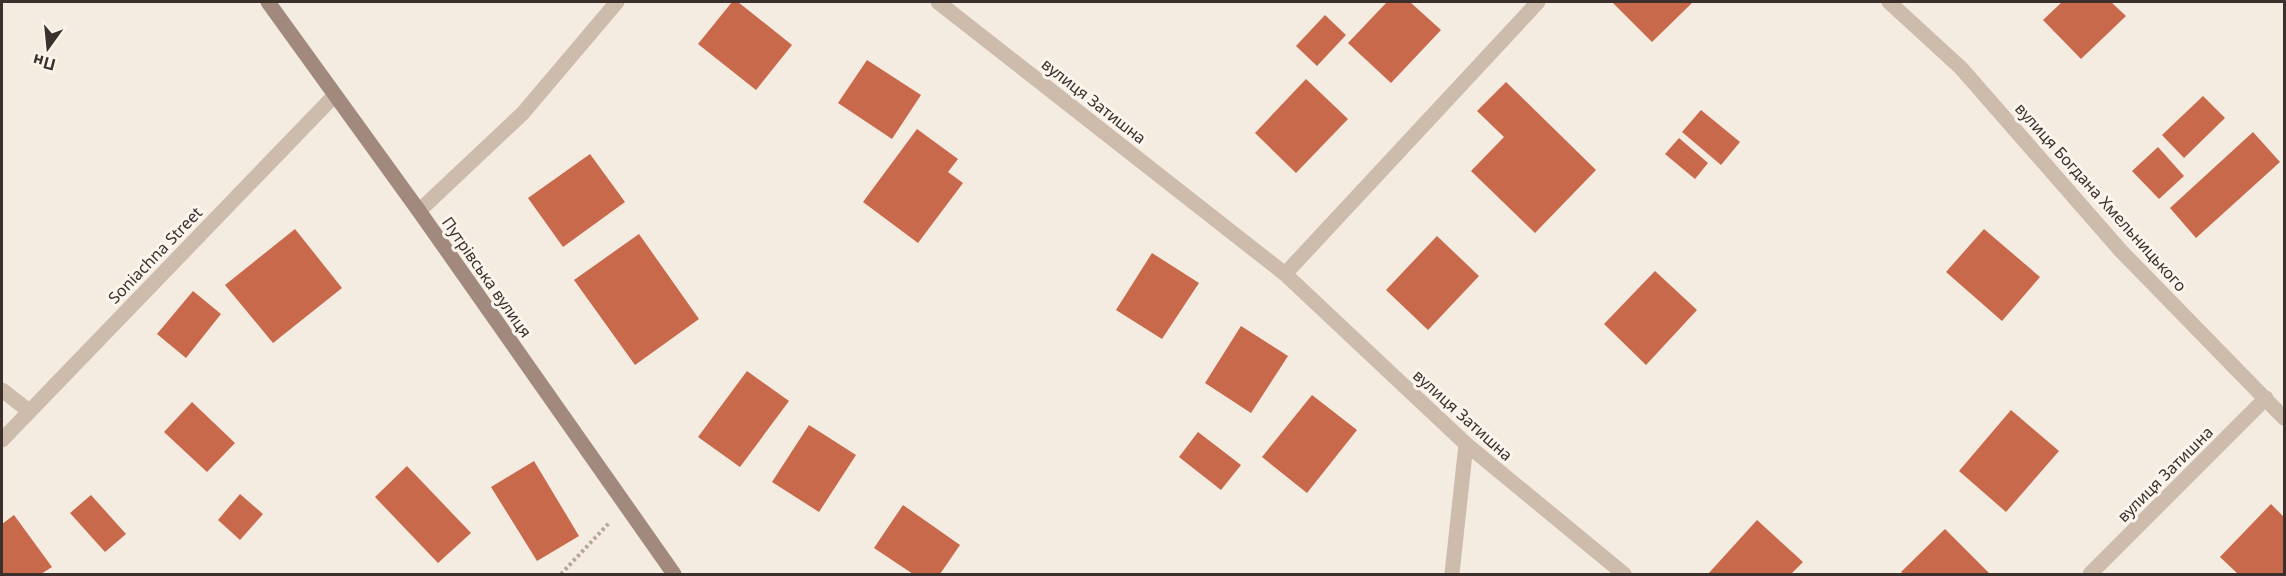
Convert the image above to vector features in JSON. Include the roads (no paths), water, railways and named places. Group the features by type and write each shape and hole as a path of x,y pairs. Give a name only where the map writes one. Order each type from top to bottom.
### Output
{"main road":[{"name":"Путрівська вулиця","path":"268,2 419,211 674,574"}],"street":[{"path":"419,211 523,114 617,2"},
{"name":"вулиця Затишна","path":"938,2 1285,274 1466,444 1624,574"},
{"path":"1285,274 1538,2"},
{"name":"вулиця Богдана Хмельницького","path":"1889,2 1961,68 2121,251 2284,417"},
{"name":"Soniachna Street","path":"2,440 334,96"},
{"path":"2,390 29,411"},
{"name":"вулиця Затишна","path":"2090,574 2266,398"},
{"path":"1452,574 1466,444"}]}
